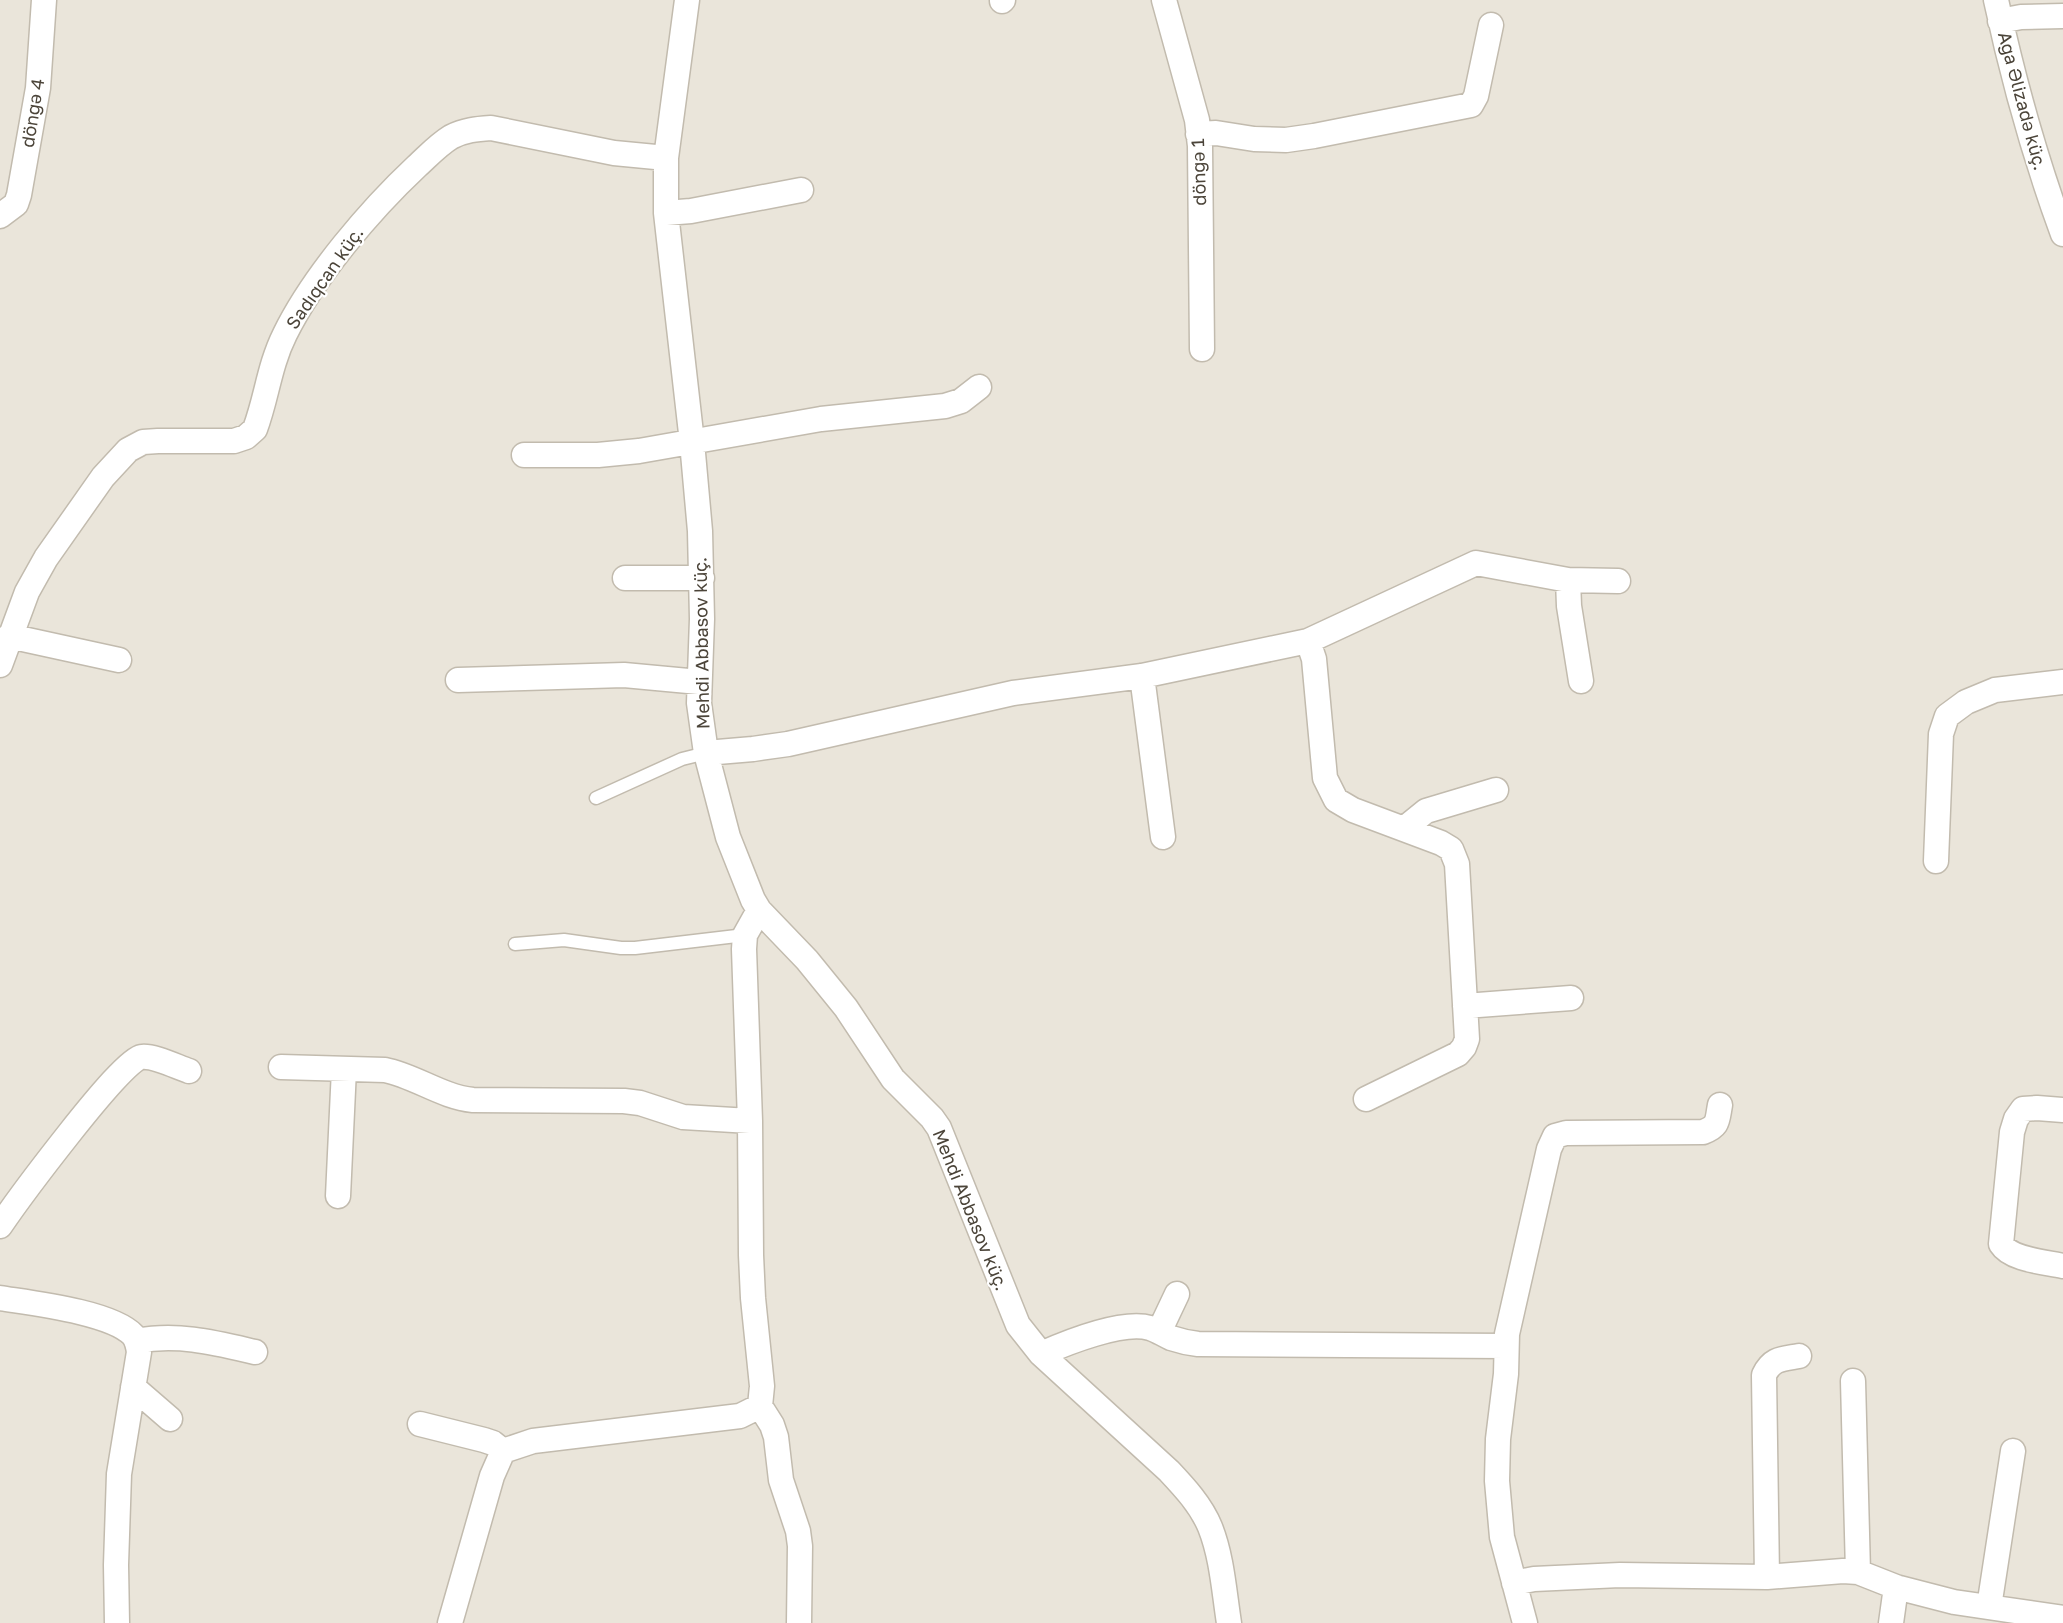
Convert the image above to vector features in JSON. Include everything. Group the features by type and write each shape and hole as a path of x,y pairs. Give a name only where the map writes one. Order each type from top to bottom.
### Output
{"street":[{"name":"döngə 4","path":"0,216 16,204 19,195 38,88 44,0"},
{"name":"Mehdi Abbasov küç.","path":"687,0 666,158 666,213 700,531 701,730 728,837 744,881 759,910 807,960 846,1008 893,1079 939,1128 1018,1325 1041,1354 1188,1491 1209,1526 1216,1546 1229,1623"},
{"name":"döngə 1","path":"1164,0 1197,120 1202,349"},
{"path":"1998,11 2021,17 2063,16"},
{"name":"Ağa Əlizadə küç.","path":"1998,11 2032,142 2063,234"},
{"path":"1198,134 1216,133 1254,139 1286,140 1471,105 1476,96 1491,25"},
{"name":"Sadıqcan küç.","path":"0,665 27,592 46,558 103,477 128,450 143,442 234,441 246,437 255,429 273,359 302,304 368,217 398,184 437,147 452,136 470,129 491,128 614,153 666,158"},
{"path":"666,213 691,211 801,190"},
{"path":"524,455 598,455 639,451 821,419 945,406 961,401 979,387"},
{"path":"706,753 753,750 788,744 1013,693 1142,676 1308,640 1476,562 1568,580 1618,582"},
{"path":"625,578 702,578"},
{"path":"1568,580 1569,606 1581,681"},
{"path":"9,636 119,660"},
{"path":"1308,640 1314,659 1325,778 1336,800 1353,810 1441,843 1451,849 1457,864 1467,1039 1464,1047 1458,1054 1366,1099"},
{"path":"458,681 624,675 699,682"},
{"path":"1142,676 1163,837"},
{"path":"1936,861 1941,734 1947,716 1966,702 1995,690 2063,682"},
{"path":"1405,828 1426,811 1496,790"},
{"path":"759,910 745,934 753,1298 762,1386 760,1406 774,1431 781,1480 798,1531 800,1546 799,1623"},
{"path":"1465,1006 1571,998"},
{"path":"0,1226 87,1110 121,1071 139,1056 148,1056 189,1071"},
{"path":"281,1067 385,1070 401,1073 460,1099 624,1101 640,1103 683,1117 750,1121"},
{"path":"338,1196 344,1069"},
{"path":"1525,1623 1502,1537 1497,1481 1498,1439 1506,1374 1506,1346 1549,1149 1555,1136 1566,1133 1703,1132 1712,1129 1717,1124 1719,1105"},
{"path":"2063,1110 2023,1109 2016,1119 2012,1132 2001,1244 2013,1255 2063,1266"},
{"path":"1159,1332 1177,1294"},
{"path":"0,1298 90,1314 131,1333 137,1341 139,1352 119,1474 116,1555 117,1623"},
{"path":"1041,1354 1065,1344 1117,1329 1138,1326 1151,1328 1181,1342 1198,1344 1506,1346"},
{"path":"137,1341 155,1338 183,1338 255,1352"},
{"path":"1767,1577 1764,1375 1768,1365 1777,1360 1799,1356"},
{"path":"1853,1381 1858,1572"},
{"path":"133,1387 170,1419"},
{"path":"450,1623 492,1476 503,1451 533,1441 740,1416 760,1406"},
{"path":"420,1424 484,1440 493,1443 503,1451"},
{"path":"1989,1607 2013,1451"},
{"path":"1514,1583 1534,1579 1620,1575 1767,1577 1843,1571 1858,1572 1896,1587 1954,1602 2063,1618"},
{"path":"1891,1623 1896,1587"}],"lane":[{"path":"596,798 682,759 706,753"},
{"path":"515,944 564,940 635,948 745,934"}],"shaded area":[{"path":"0,0 2063,0 2063,1623 0,1623"}]}
